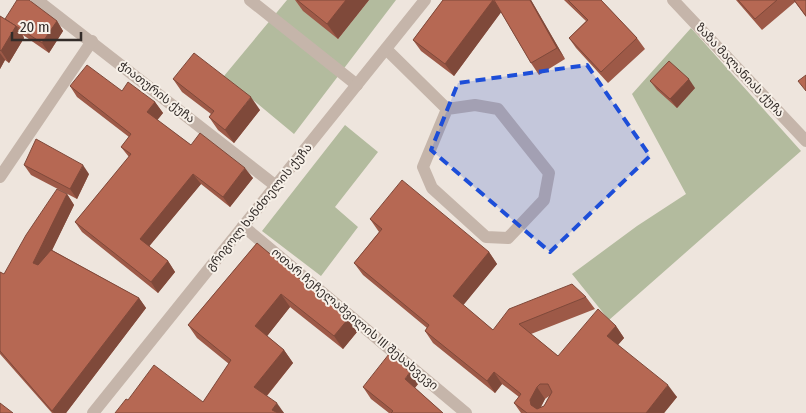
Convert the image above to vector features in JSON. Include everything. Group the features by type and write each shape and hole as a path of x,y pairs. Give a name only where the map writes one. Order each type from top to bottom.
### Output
{"street":[{"name":"ჭიათურის ქუჩა","path":"36,0 92,41 276,186"},
{"path":"250,0 357,85"},
{"name":"გრიგოლ ხანძთელის ქუჩა","path":"93,413 425,0"},
{"name":"ზაზა მალანიას ქუჩა","path":"673,0 806,141"},
{"path":"0,177 92,41"},
{"path":"386,49 447,109"},
{"path":"475,105 498,109 549,173 544,200 508,238 486,237 432,188 423,167 447,109 475,105"},
{"name":"ოთარ ჩეჩელაშვილის III შესახვევი","path":"244,226 466,413"}],"highlighted area":[{"path":"587,65 650,156 550,252 431,150 458,83"}],"green space":[{"path":"287,0 311,0 338,39 369,0 396,0 294,134 224,76"},
{"path":"691,28 801,151 609,320 572,274 637,226 686,194 632,94"},
{"path":"345,125 378,152 335,207 358,227 321,276 262,231"}],"building":[{"path":"17,0 29,0 57,21 42,43 5,19"},
{"path":"297,0 346,0 327,24"},
{"path":"443,0 493,0 445,64 413,40"},
{"path":"494,0 530,0 557,48 531,63"},
{"path":"568,0 601,0 637,38 601,72 569,38 588,20"},
{"path":"738,0 777,0 755,19"},
{"path":"794,0 806,0 806,16"},
{"path":"0,16 16,26 1,51 0,50"},
{"path":"194,53 251,97 225,130 209,117 214,111 173,79"},
{"path":"669,61 689,79 670,99 650,81"},
{"path":"87,65 122,91 128,82 155,102 147,112 191,145 200,133 245,168 223,197 193,174 140,239 168,261 151,282 75,222 131,154 121,147 131,134 70,86"},
{"path":"806,75 806,91 798,81"},
{"path":"36,139 83,165 70,189 24,165"},
{"path":"402,180 489,252 453,296 493,330 509,309 572,284 586,297 519,324 558,356 598,309 616,326 607,336 668,385 646,413 527,413 514,403 521,394 494,372 487,381 425,331 429,325 354,263 382,229 370,219","holes":["540,384 548,384 552,392 544,406 537,409 531,405 530,400"]},
{"path":"57,189 67,194 33,263 38,265 51,250 139,298 52,411 0,351 0,272 4,274 26,235"},
{"path":"257,243 348,319 334,336 281,294 255,326 284,350 254,387 277,403 272,410 278,413 115,413 126,399 128,400 154,365 203,402 231,360 188,325"},
{"path":"389,354 410,372 405,379 443,413 391,413 393,411 363,387"},
{"path":"0,403 13,413 0,413"}]}
